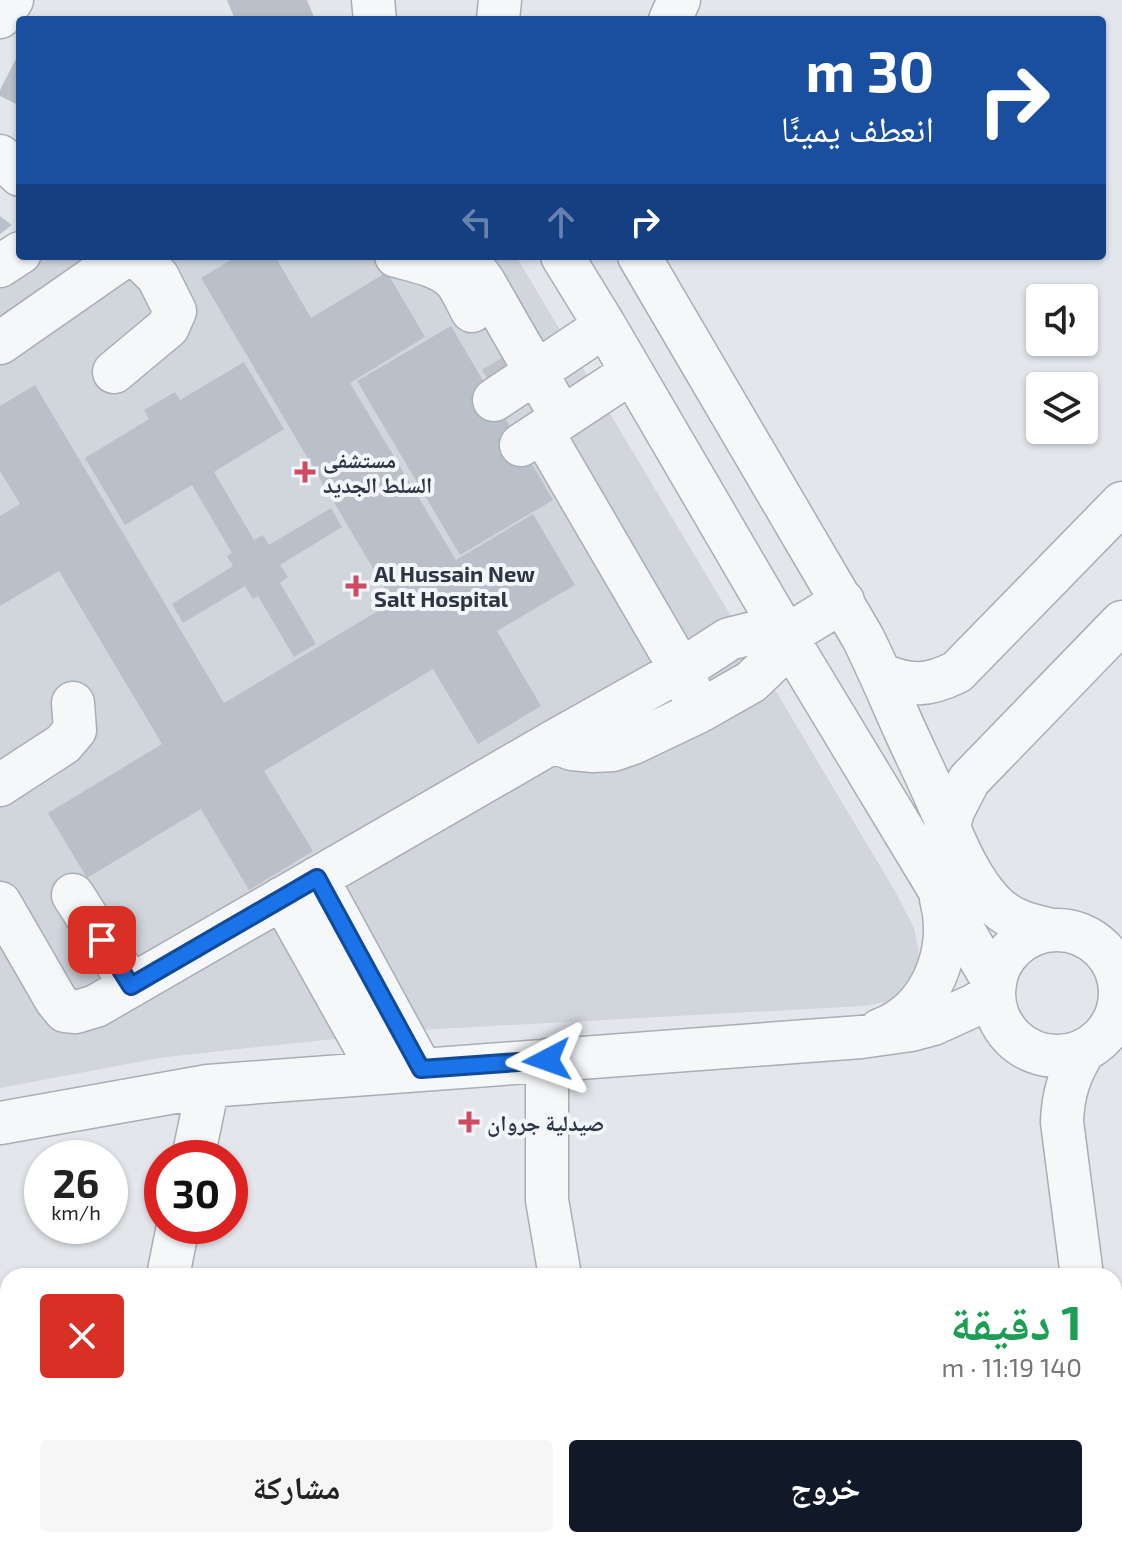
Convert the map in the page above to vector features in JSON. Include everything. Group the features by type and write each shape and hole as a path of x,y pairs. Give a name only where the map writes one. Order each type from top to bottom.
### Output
{"street":[{"path":"0,17 12,0"},
{"path":"0,156 16,171"},
{"path":"0,343 119,260"},
{"path":"114,372 168,327 175,311 158,277 141,260"},
{"path":"410,260 445,273 455,281 518,366"},
{"path":"467,260 484,282 545,436 681,670 700,711"},
{"path":"564,260 994,988"},
{"path":"641,260 843,601 882,675 949,827 981,888 994,904 1028,925 1068,929 1087,936 1103,947 1114,963 1121,983 1120,1005 1101,1045 1074,1067 1063,1103 1062,1122 1081,1268"},
{"path":"494,400 518,366 605,326"},
{"path":"545,436 632,372"},
{"path":"882,675 900,682 920,684 940,681 957,672 1122,503"},
{"path":"553,742 572,749 613,750 700,711 751,682 772,662 786,636 843,601"},
{"path":"949,827 953,811 969,780 1122,622"},
{"path":"0,903 65,1011 76,1012 96,1006 681,670 729,639 757,632 786,636"},
{"path":"0,785 63,744 75,730 73,703"},
{"path":"861,1037 886,1027 909,1012 927,992 940,967 946,940 945,913 937,887"},
{"path":"300,888 400,1071"},
{"path":"73,895 131,986"},
{"path":"1048,929 1029,935 1012,947 1000,964 994,988 997,1014 1007,1032 1024,1047 1052,1096 1062,1122"},
{"path":"0,1123 208,1086 861,1037 911,1030 954,1015 994,988"},
{"path":"911,1030 1024,1047 1045,1056 1065,1056 1101,1045"},
{"path":"547,1060 547,1200 559,1268"},
{"path":"197,1140 208,1086"},
{"path":"170,1268 174,1244"}],"shaded area":[{"name":"Al Hussain New Salt Hospital","path":"35,260 518,260 895,891 914,928 919,952 916,976 904,991 888,1002 862,1006 420,1030 165,1057 0,1088 0,280"}],"building":[{"path":"227,0 307,0 313,16 233,16"},
{"path":"16,59 16,104 0,96"},
{"path":"0,216 12,225 0,234"},
{"name":"مستشفى السلط الجديد","path":"230,260 277,260 311,318 387,272 425,337 350,383 456,560 533,514 575,585 497,631 541,706 478,744 433,669 264,771 313,851 249,890 201,809 87,878 48,813 162,744 59,571 0,606 0,516 20,504 0,471 0,406 35,385 224,703 393,602 201,278"},
{"path":"451,326 553,500 460,555 357,381"},
{"path":"244,362 284,429 214,472 254,540 263,535 269,545 331,508 342,527 280,565 288,577 280,583 316,644 294,657 258,596 253,599 245,586 183,623 172,604 233,566 227,556 232,553 192,485 125,525 85,458 149,419 144,410 175,392 180,400"}],"tunnel":[{"path":"500,359 551,447"}],"place":[{"name":"مستشفى السلط الجديد","path":"305,472"},
{"name":"Al Hussain New Salt Hospital","path":"356,586"},
{"name":"صيدلية جروان","path":"469,1122"}],"route":[{"path":"102,940 131,986 317,878 421,1069 547,1060"}]}
